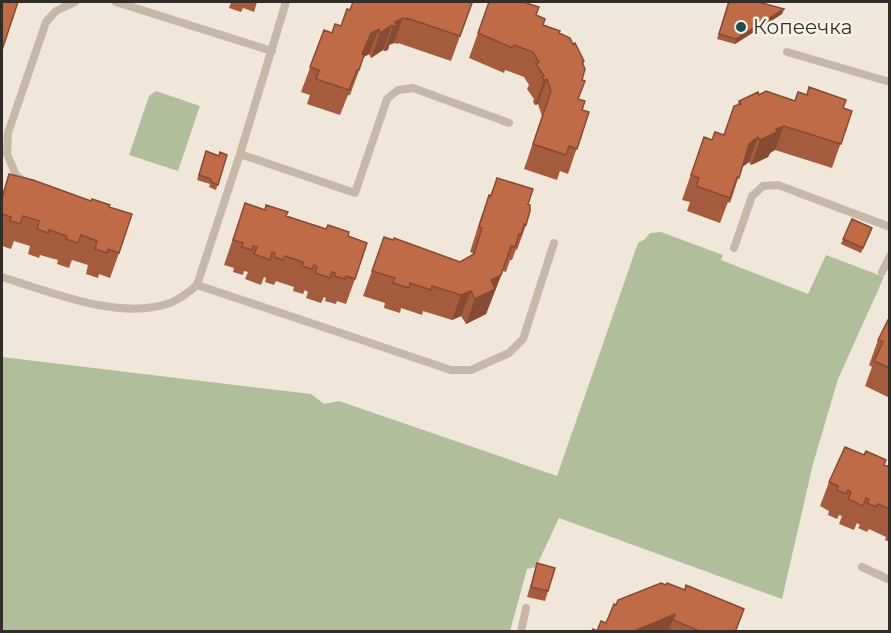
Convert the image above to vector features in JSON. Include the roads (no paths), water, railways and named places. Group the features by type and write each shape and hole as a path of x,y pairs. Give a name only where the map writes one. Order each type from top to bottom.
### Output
{"lane":[{"path":"35,190 16,175 7,154 8,133 46,22 56,11 75,2"},
{"path":"116,2 272,51"},
{"path":"2,277 81,301 133,309 169,303 185,295 197,285 286,2"},
{"path":"787,52 890,82"},
{"path":"240,154 355,193 387,99 398,90 413,88 510,123"},
{"path":"734,248 752,196 763,186 778,185 890,227"},
{"path":"197,285 451,370 471,370 509,352 522,339 554,243"},
{"path":"882,272 890,256"},
{"path":"862,567 890,580"},
{"path":"521,632 526,609"}],"place":[{"name":"Копеечка","path":"741,27"}]}
